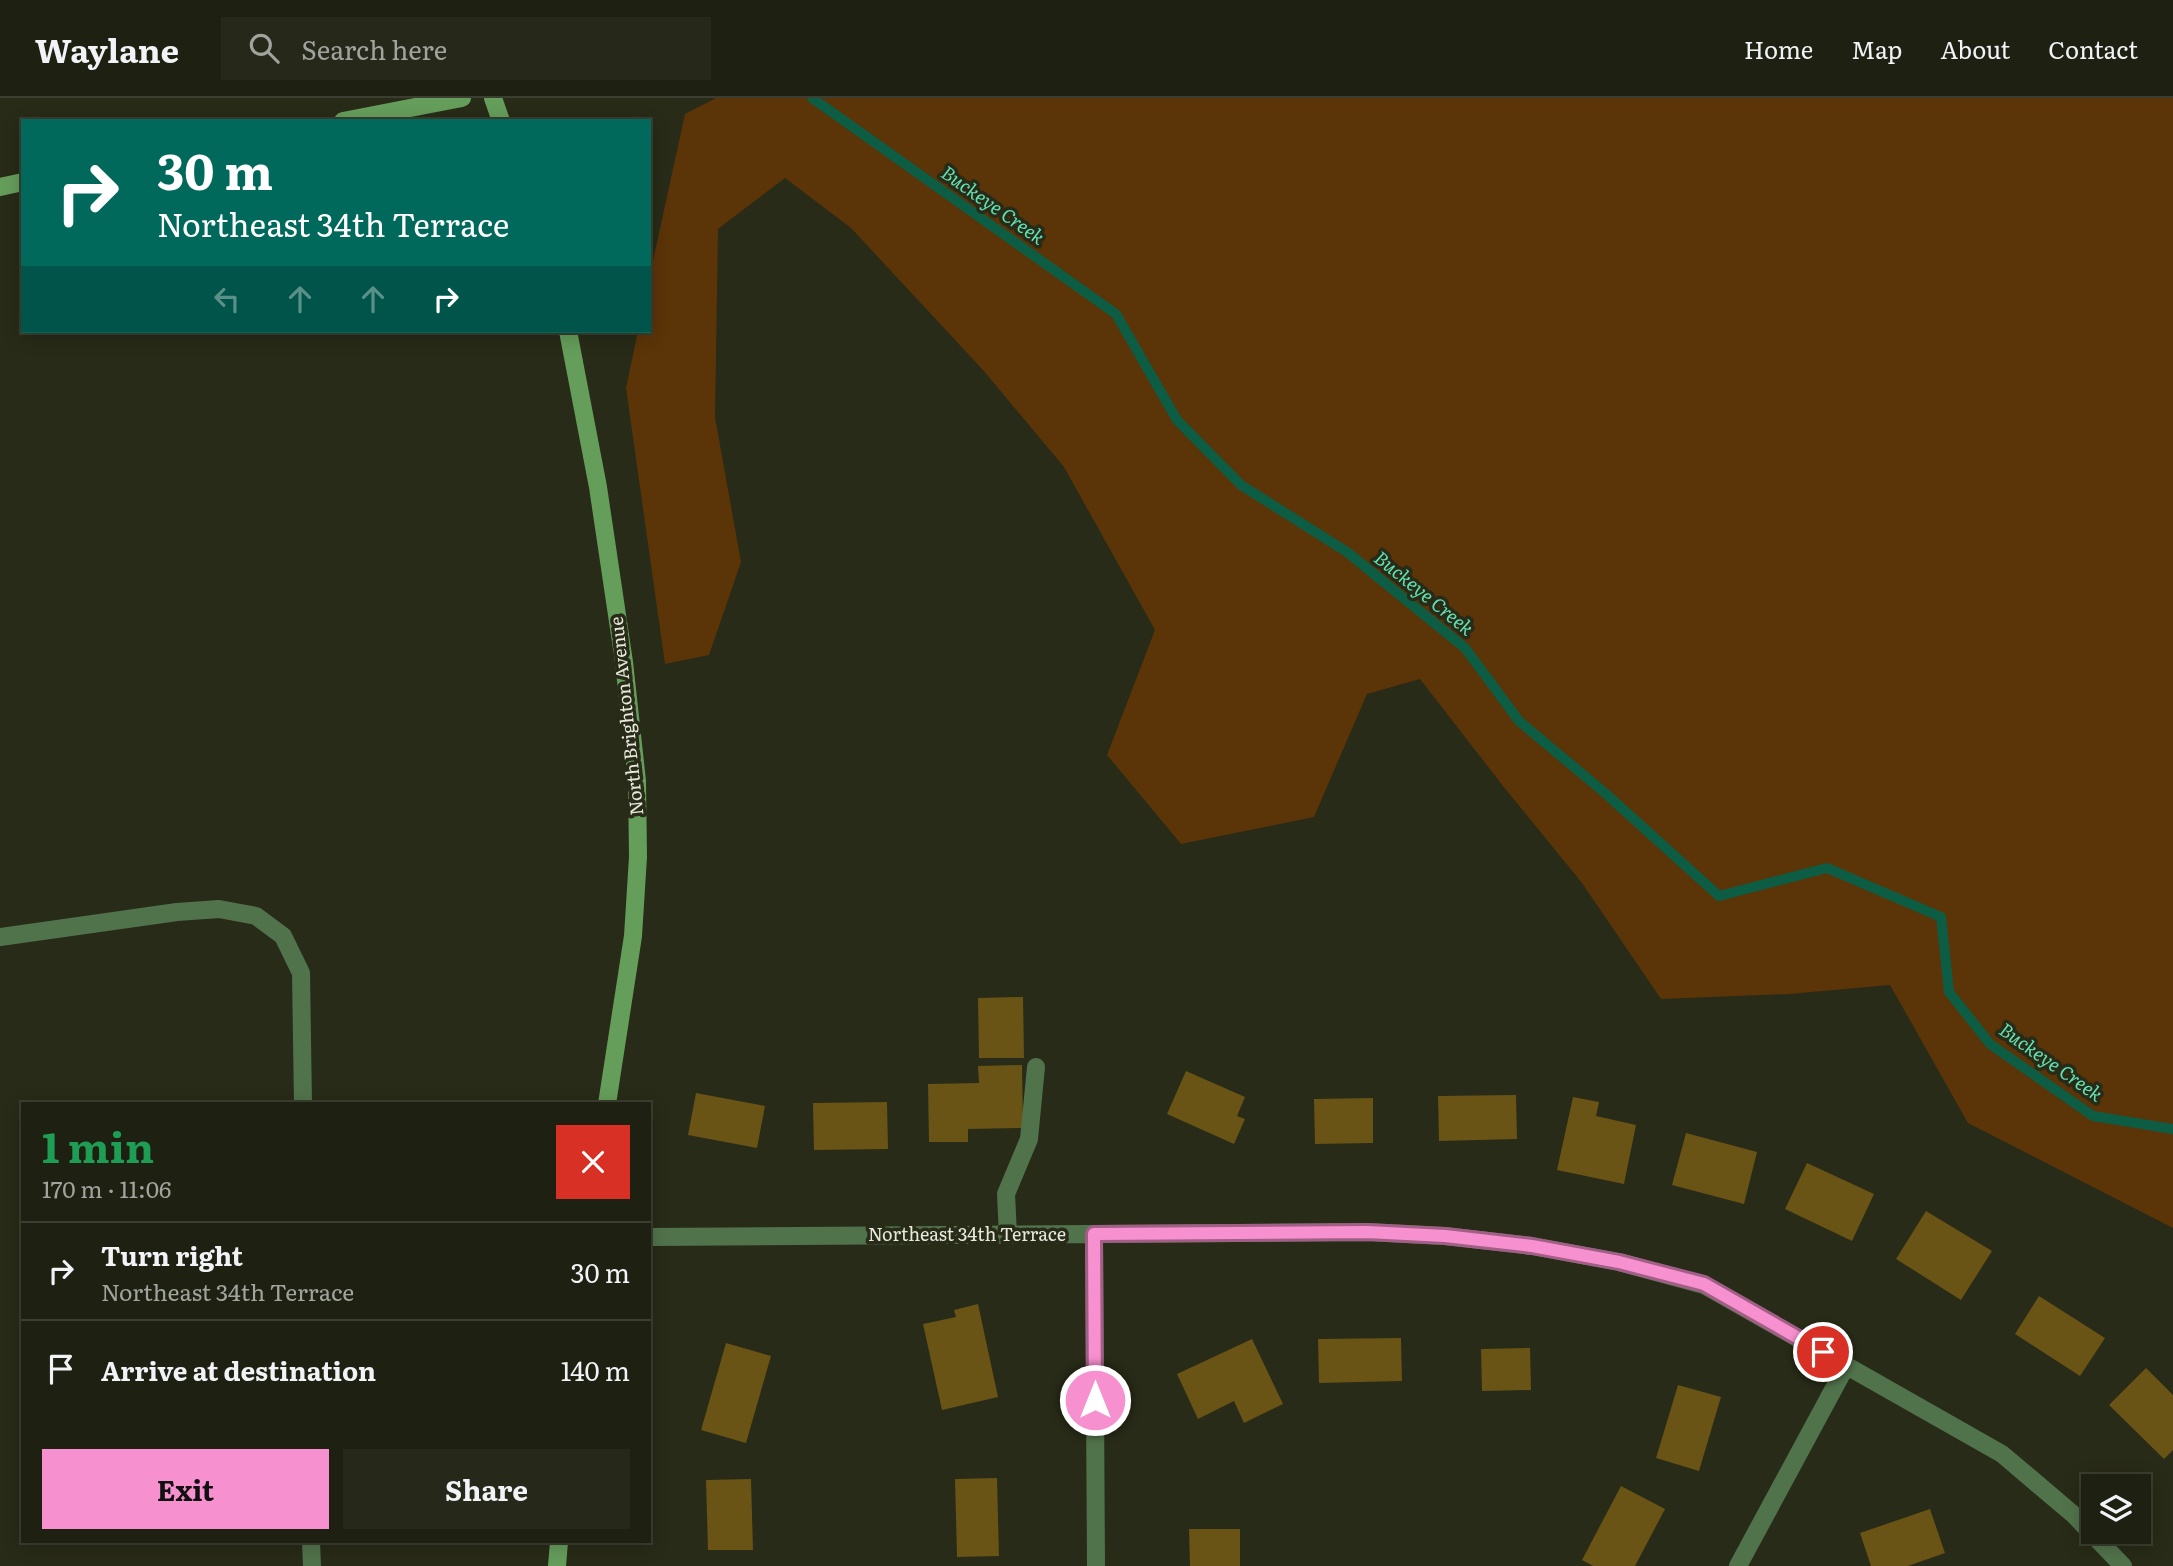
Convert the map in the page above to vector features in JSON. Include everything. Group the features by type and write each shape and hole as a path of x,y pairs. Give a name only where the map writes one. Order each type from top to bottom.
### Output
{"main road":[{"path":"353,119 462,98"},
{"path":"494,98 500,119"},
{"path":"0,187 21,182"},
{"name":"North Brighton Avenue","path":"568,333 598,487 624,662 637,781 638,858 633,936 607,1102"},
{"path":"557,1566 559,1543"}],"street":[{"path":"0,937 177,912 219,909 256,916 283,936 301,973 303,1102"},
{"path":"1009,1235 1006,1195 1028,1139 1036,1067"},
{"name":"Northeast 34th Terrace","path":"651,1237 1367,1232 1445,1236 1532,1246 1619,1262 1704,1284 2002,1454 2074,1515 2123,1566"},
{"path":"1094,1234 1096,1566"},
{"path":"1738,1566 1846,1366"},
{"path":"311,1543 312,1566"}],"shaded area":[{"path":"716,98 2173,98 2173,1228 1968,1123 1890,985 1789,994 1661,999 1582,883 1420,679 1367,694 1314,817 1181,844 1107,755 1155,630 1064,467 983,370 851,228 785,178 718,229 715,417 741,562 709,655 665,664 626,388 638,333 651,333 651,270 685,114"}],"building":[{"path":"1023,997 1024,1058 979,1058 978,998"},
{"path":"1022,1065 1023,1128 968,1129 968,1142 929,1142 928,1084 979,1083 978,1066"},
{"path":"1186,1071 1245,1097 1237,1116 1245,1119 1234,1144 1167,1114"},
{"path":"696,1093 765,1106 757,1148 688,1135"},
{"path":"1516,1095 1517,1139 1439,1141 1438,1096"},
{"path":"1573,1097 1599,1102 1596,1116 1636,1125 1624,1184 1557,1170"},
{"path":"1373,1098 1373,1143 1315,1144 1314,1099"},
{"path":"887,1102 888,1149 814,1150 813,1103"},
{"path":"1686,1133 1757,1152 1744,1204 1672,1185"},
{"path":"1807,1163 1874,1194 1852,1241 1785,1209"},
{"path":"1926,1211 1992,1251 1961,1300 1896,1259"},
{"path":"2039,1296 2105,1338 2080,1376 2015,1334"},
{"path":"978,1304 998,1397 942,1410 923,1324 956,1317 954,1310"},
{"path":"1401,1338 1402,1381 1319,1383 1318,1339"},
{"path":"1252,1339 1283,1404 1244,1423 1234,1401 1198,1419 1177,1374"},
{"path":"726,1343 771,1356 746,1443 701,1430"},
{"path":"1530,1348 1531,1390 1482,1391 1481,1349"},
{"path":"2146,1368 2173,1395 2173,1450 2164,1459 2109,1405"},
{"path":"1678,1385 1721,1397 1699,1471 1656,1458"},
{"path":"997,1478 999,1556 957,1557 955,1479"},
{"path":"751,1479 753,1550 708,1550 706,1480"},
{"path":"1621,1486 1665,1509 1635,1566 1593,1566 1582,1560"},
{"path":"1930,1509 1945,1553 1908,1566 1871,1566 1860,1533"},
{"path":"1189,1529 1240,1529 1240,1566 1190,1566"}],"waterway":[{"name":"Buckeye Creek","path":"812,98 1116,314 1177,420 1241,485 1347,552 1465,648 1519,721 1605,793 1719,896 1827,868 1941,917 1949,992 1990,1044 2093,1116 2173,1129"}],"route":[{"path":"1095,1400 1094,1234 1367,1232 1445,1236 1532,1246 1619,1262 1704,1284 1823,1352"}]}
